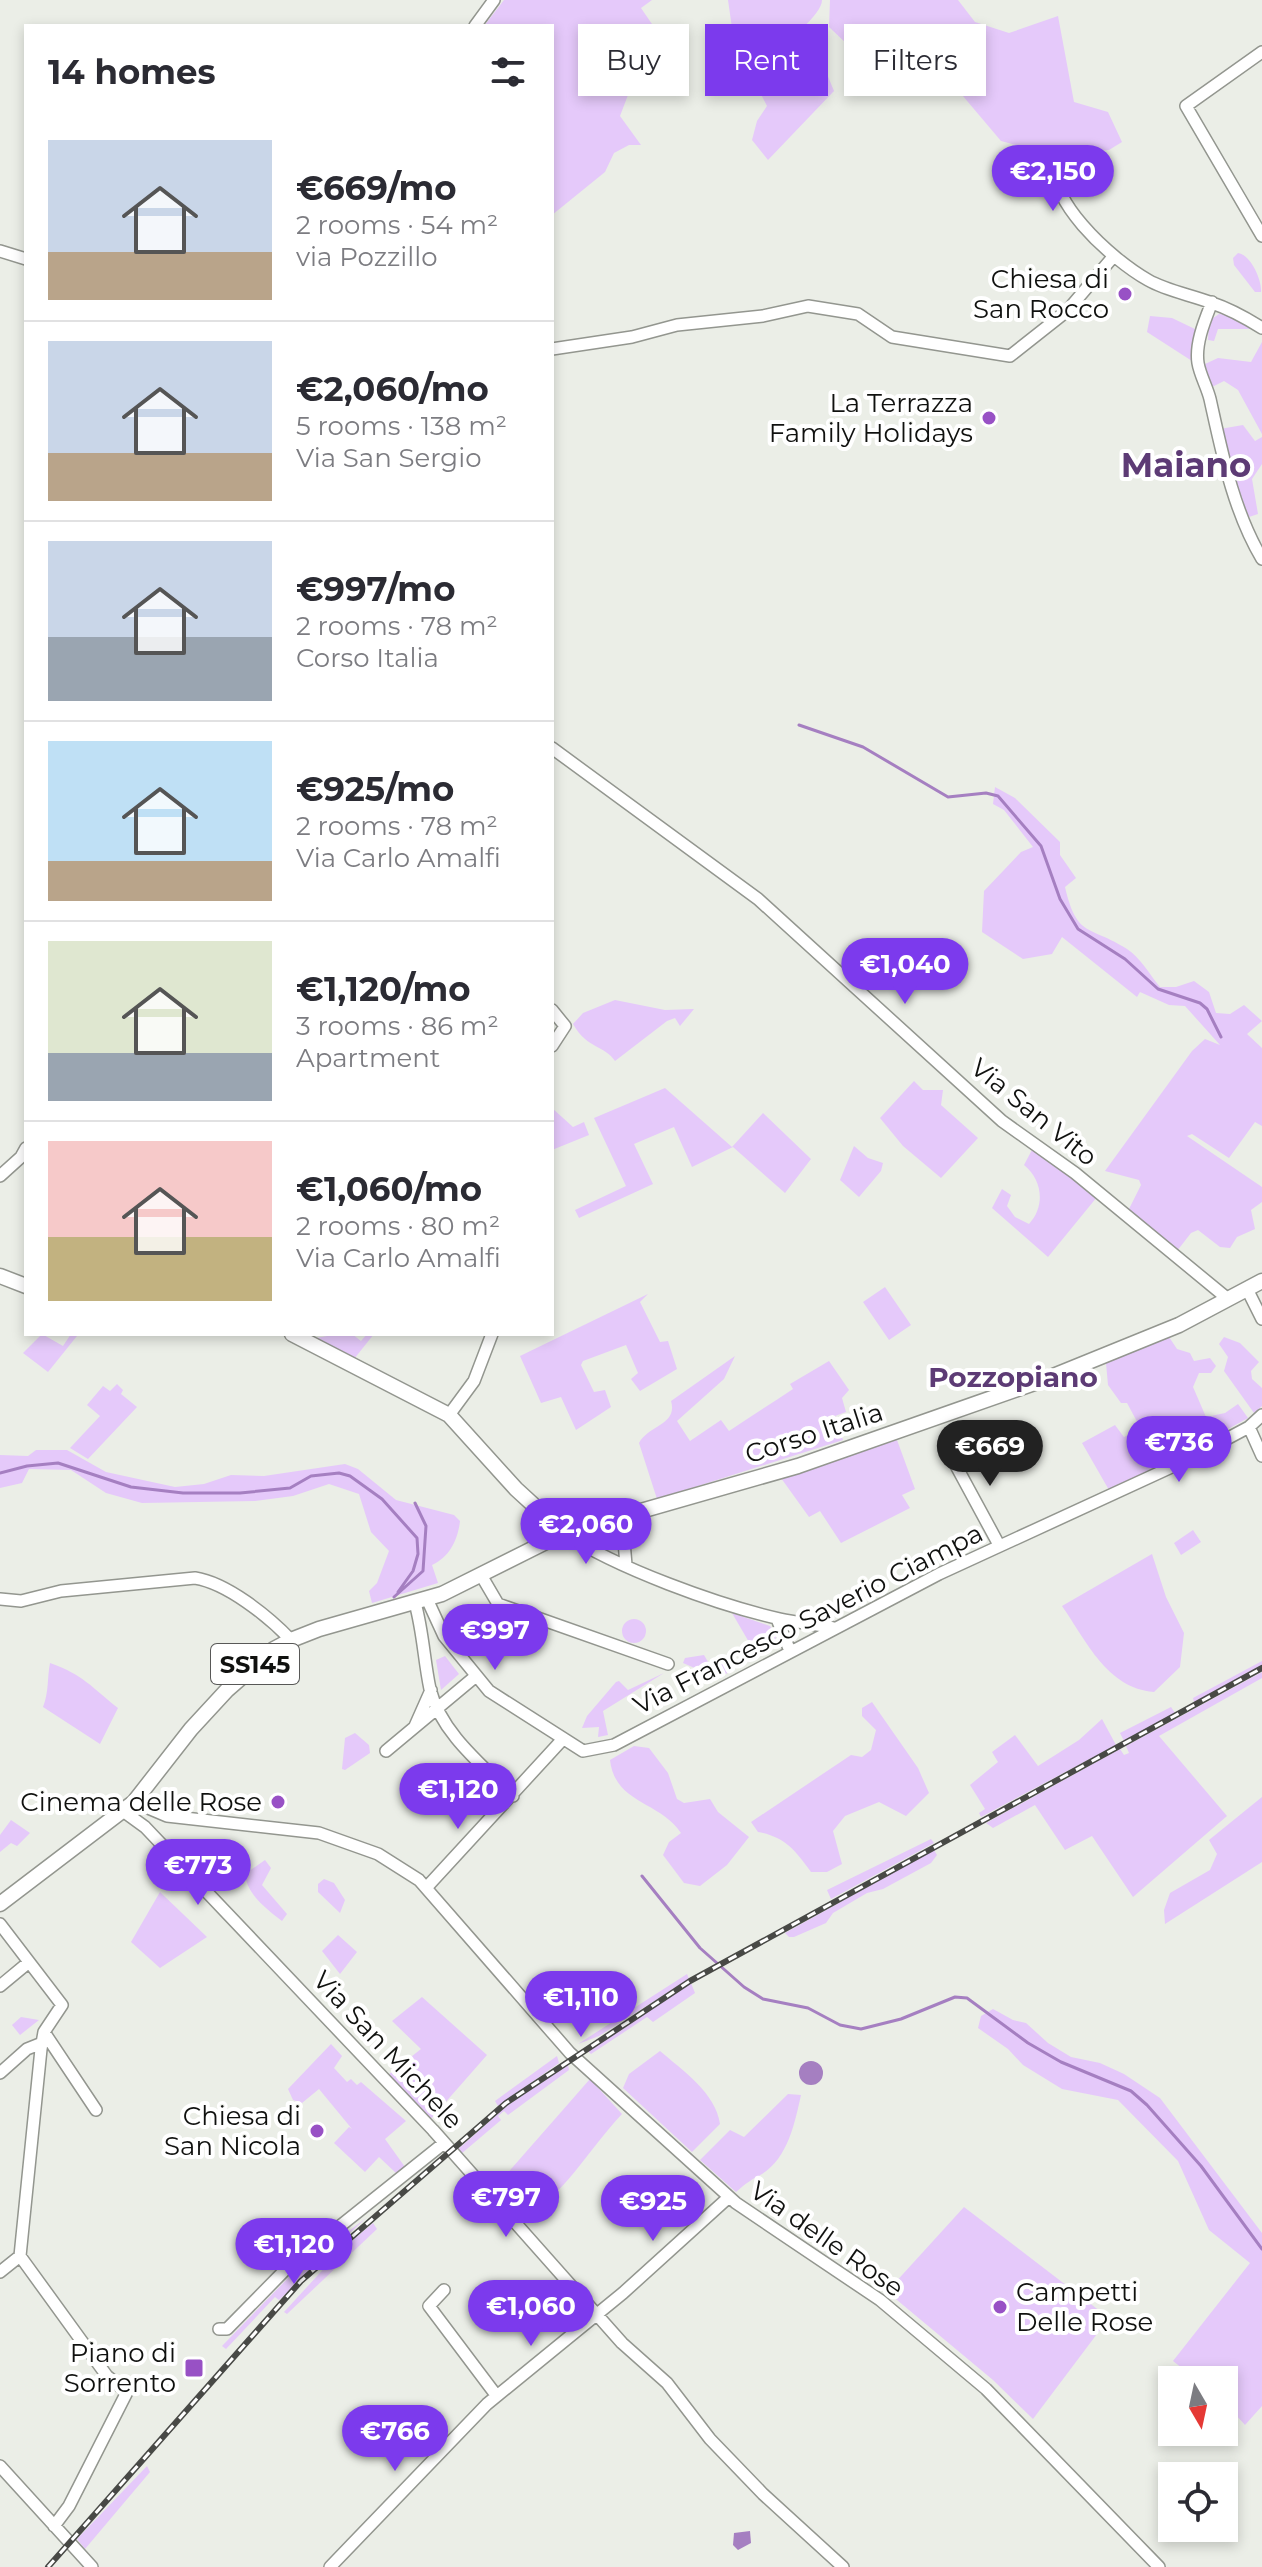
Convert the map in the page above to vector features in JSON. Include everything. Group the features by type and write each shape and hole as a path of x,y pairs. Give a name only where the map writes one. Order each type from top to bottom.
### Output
{"main road":[{"path":"0,1276 24,1285"},
{"name":"Corso Italia","path":"0,1904 129,1807 191,1729 227,1690 267,1655 291,1640 319,1629 421,1601 564,1533 798,1466 1040,1382 1172,1328 1262,1281"},
{"path":"296,1336 449,1415 516,1489 564,1533"}],"street":[{"path":"476,24 494,0"},
{"path":"1262,52 1186,106 1262,236"},
{"path":"1058,152 1055,161 1058,189 1113,257 1151,281 1212,302 1262,328"},
{"path":"0,251 24,258"},
{"path":"554,349 632,337 677,325 763,316 808,306 858,314 892,337 1010,356 1067,311 1113,257"},
{"path":"1212,302 1205,320 1198,363 1207,388 1221,457 1250,537 1262,559"},
{"name":"Via San Vito","path":"554,749 758,899 1002,1121 1075,1173 1228,1299"},
{"path":"554,1012 565,1026 554,1043"},
{"path":"0,1176 24,1152"},
{"path":"1247,1289 1262,1319"},
{"path":"449,1415 474,1381 491,1336"},
{"name":"Via Francesco Saverio Ciampa","path":"562,1740 587,1752 614,1745 834,1628 999,1545 1156,1476 1249,1427 1262,1415"},
{"path":"1249,1427 1262,1456"},
{"path":"947,1449 999,1545"},
{"path":"622,1518 626,1565"},
{"path":"564,1533 669,1583 777,1619 834,1628"},
{"path":"481,1575 498,1604 668,1664"},
{"path":"0,1599 21,1601 195,1578 214,1581 291,1640"},
{"path":"415,1727 431,1690 434,1638 421,1601"},
{"path":"421,1601 434,1638 489,1691 562,1740 426,1888"},
{"path":"777,1619 790,1651"},
{"path":"386,1751 476,1676"},
{"path":"431,1690 443,1720 478,1763 513,1796"},
{"name":"Via delle Rose","path":"129,1807 319,1833 378,1854 426,1888 570,2053 729,2197 880,2300 986,2389 1159,2567"},
{"name":"Via San Michele","path":"129,1807 174,1859 265,1950 355,2051 444,2143 595,2314 667,2383 710,2439 763,2494 843,2567"},
{"path":"145,1827 150,1816 157,1813"},
{"path":"0,1924 62,2005 43,2037 0,2073"},
{"path":"0,1986 29,1962"},
{"path":"43,2037 96,2110"},
{"path":"43,2037 20,2256 107,2376 127,2392 69,2506 54,2526"},
{"path":"219,2329 227,2329 285,2270 444,2143"},
{"path":"330,2567 492,2400 623,2293 729,2197"},
{"path":"0,2272 20,2256"},
{"path":"444,2290 429,2306 492,2400"},
{"path":"0,2466 92,2567"}],"shaded area":[{"path":"504,0 652,0 641,8 652,24 578,24 578,96 628,96 620,116 641,145 629,145 614,153 605,172 554,213 554,24 486,24"},
{"path":"728,0 822,0 807,24 731,24"},
{"path":"830,0 958,0 975,22 981,24 844,24 844,41 829,27"},
{"path":"1058,16 1074,102 1108,112 1122,142 1109,150 1091,152 1064,148 1042,152 1001,141 963,96 986,96 986,26 1009,33"},
{"path":"828,76 834,91 768,160 752,140 757,121 767,106 762,96 828,96"},
{"path":"1238,253 1247,258 1255,269 1261,292 1255,292 1234,265 1233,258"},
{"path":"1219,314 1230,315 1250,329 1218,329 1214,341 1208,340 1209,321"},
{"path":"1150,316 1172,318 1197,330 1192,361 1147,332"},
{"path":"1262,342 1262,434 1238,390 1224,381 1212,387 1205,364 1218,358 1251,362"},
{"path":"1243,425 1255,441 1262,437 1262,464 1252,479 1258,514 1249,517 1224,453 1220,429"},
{"path":"995,787 1015,798 1060,842 1060,855 1076,878 1065,887 1080,923 1132,952 1160,987 1176,987 1194,981 1209,992 1216,1013 1230,1014 1244,1005 1262,1021 1247,1034 1262,1048 1262,1126 1255,1122 1229,1158 1192,1134 1187,1136 1262,1187 1262,1202 1251,1210 1255,1229 1237,1237 1230,1248 1220,1247 1198,1230 1191,1233 1177,1251 1129,1209 1141,1185 1139,1180 1105,1171 1192,1051 1205,1039 1220,1045 1185,1006 1169,1005 1140,992 1137,997 1062,937 1052,954 1023,959 982,932 984,891 1021,852 1033,847 1004,810 993,804"},
{"path":"615,1000 665,1010 694,1009 680,1026 675,1018 667,1021 615,1061 607,1052 584,1038 573,1024 583,1013"},
{"path":"914,1081 923,1090 943,1090 941,1105 978,1138 941,1178 903,1146 880,1118"},
{"path":"665,1088 732,1147 763,1113 811,1159 785,1193 733,1147 692,1167 674,1127 634,1144 653,1184 579,1218 575,1210 626,1186 594,1118"},
{"path":"554,1110 573,1127 584,1122 589,1135 554,1149"},
{"path":"854,1146 868,1158 883,1163 881,1171 859,1197 840,1180"},
{"path":"1033,1148 1097,1197 1048,1257 992,1208 1002,1189 1011,1195 1007,1206 1015,1217 1029,1224 1034,1217 1040,1193 1035,1178 1024,1165"},
{"path":"885,1287 911,1325 889,1340 863,1302"},
{"path":"648,1294 640,1302 660,1342 668,1341 677,1369 640,1391 631,1379 638,1373 626,1345 583,1361 581,1365 594,1392 605,1390 611,1407 576,1430 561,1397 541,1403 520,1356"},
{"path":"40,1336 63,1346 70,1336 77,1336 48,1372 23,1353"},
{"path":"355,1336 361,1341 365,1336 372,1336 354,1359 316,1338"},
{"path":"1169,1337 1177,1349 1190,1353 1194,1361 1210,1358 1216,1366 1211,1373 1199,1373 1193,1387 1206,1417 1225,1413 1238,1404 1248,1418 1161,1466 1127,1403 1121,1403 1108,1385 1106,1363"},
{"path":"1224,1337 1240,1343 1259,1362 1251,1371 1252,1379 1262,1388 1262,1406 1254,1413 1224,1371 1228,1357 1219,1344"},
{"path":"735,1356 724,1379 677,1421 690,1441 721,1420 729,1431 793,1389 790,1384 829,1361 849,1390 842,1398 846,1412 835,1416 843,1440 657,1499 639,1443 667,1420 672,1409 671,1401"},
{"path":"117,1384 123,1390 121,1394 137,1407 88,1459 70,1448 100,1416 87,1405 103,1386 110,1391"},
{"path":"1115,1425 1124,1437 1132,1433 1153,1470 1109,1490 1082,1443"},
{"path":"897,1440 915,1489 902,1495 910,1508 841,1543 820,1511 809,1517 781,1478"},
{"path":"36,1450 67,1450 106,1472 175,1487 204,1484 231,1475 264,1476 345,1464 358,1469 396,1500 454,1515 460,1521 459,1528 448,1552 432,1565 438,1583 372,1603 369,1591 377,1583 389,1551 371,1532 359,1494 329,1484 293,1496 255,1501 142,1503 106,1493 71,1470 29,1469 22,1483 0,1488 0,1455 28,1456"},
{"path":"1193,1530 1201,1542 1181,1555 1174,1543"},
{"path":"1152,1554 1166,1597 1184,1633 1180,1667 1154,1692 1138,1689 1111,1673 1062,1606"},
{"path":"732,1613 770,1626 776,1636 773,1648 748,1662 746,1655 753,1649"},
{"path":"634,1619 643,1622 646,1631 643,1640 634,1643 625,1640 622,1631 625,1622"},
{"path":"704,1655 711,1667 731,1661 733,1670 718,1678 683,1663 685,1658"},
{"path":"445,1656 459,1674 441,1690 436,1660"},
{"path":"1262,1661 1262,1666 1194,1702 1193,1698"},
{"path":"50,1663 79,1677 118,1708 100,1744 43,1707"},
{"path":"1262,1672 1262,1678 1159,1736 1227,1816 1133,1897 1092,1836 1065,1850 1035,1805 993,1828 986,1823 1120,1749 1124,1755 1129,1753 1126,1746"},
{"path":"664,1673 603,1711 608,1735 598,1737 599,1727 582,1728 587,1716 616,1682 619,1681 628,1690"},
{"path":"872,1702 918,1768 929,1793 906,1816 879,1802 845,1816 833,1831 842,1864 827,1872 811,1872 789,1846 775,1837 758,1832 751,1822 851,1755 862,1757 871,1750 876,1730 862,1716 862,1708"},
{"path":"1171,1707 1175,1713 1124,1741 1120,1733"},
{"path":"1102,1719 1116,1745 981,1817 979,1813 985,1809 970,1785 998,1762 992,1752 1015,1735 1038,1766 1079,1740"},
{"path":"355,1733 369,1745 370,1753 345,1770 342,1769 345,1738"},
{"path":"634,1746 649,1748 668,1773 677,1799 684,1803 710,1799 718,1812 749,1837 727,1865 700,1886 684,1883 663,1855 669,1842 681,1833 662,1814 629,1794 614,1774 610,1760"},
{"path":"1262,1797 1262,1862 1165,1924 1164,1910 1170,1893 1210,1870 1217,1854 1209,1840"},
{"path":"11,1820 30,1833 17,1846 11,1843 0,1852 0,1835"},
{"path":"931,1839 934,1843 831,1899 827,1890"},
{"path":"934,1850 937,1855 931,1863 883,1889 867,1893 833,1913 826,1923 794,1937 785,1933"},
{"path":"265,1860 271,1868 262,1885 287,1914 282,1921 259,1901 247,1882 245,1874"},
{"path":"324,1879 334,1883 345,1900 340,1913 318,1892 318,1884"},
{"path":"160,1892 207,1937 160,1968 131,1942"},
{"path":"338,1935 357,1952 340,1974 322,1951"},
{"path":"687,1974 689,1979 599,2036 578,2044"},
{"path":"691,1983 695,1993 653,2022 647,2017 591,2054 588,2051"},
{"path":"422,1997 487,2055 429,2121 383,2079 421,2049 392,2021"},
{"path":"993,2009 1026,2023 1048,2043 1071,2057 1100,2063 1124,2074 1160,2098 1262,2233 1262,2406 1245,2425 1238,2417 1238,2366 1179,2366 1173,2361 1250,2263 1209,2230 1178,2161 1118,2100 1062,2089 1023,2065 1008,2049 978,2028 981,2016"},
{"path":"21,2017 39,2020 20,2035 12,2025"},
{"path":"331,2044 342,2056 334,2068 347,2082 351,2079 357,2085 361,2082 406,2121 385,2139 405,2167 397,2174 379,2157 365,2172 334,2143 349,2127 352,2129 319,2089 302,2103 293,2100 288,2089"},
{"path":"660,2051 697,2083 717,2113 720,2124 692,2152 623,2088 629,2074"},
{"path":"557,2056 559,2063 498,2106 495,2101"},
{"path":"811,2061 820,2064 823,2073 820,2082 811,2085 802,2082 799,2073 802,2064"},
{"path":"568,2065 569,2070 508,2115 504,2111 498,2116 501,2120 461,2154 456,2151 508,2105"},
{"path":"590,2079 622,2114 550,2199 520,2221 491,2192"},
{"path":"788,2094 801,2095 784,2149 771,2167 736,2192 700,2160 730,2130 744,2137"},
{"name":"Campetti Delle Rose","path":"964,2207 1109,2318 1033,2419 993,2380 891,2295 893,2285"},
{"path":"366,2218 279,2300 275,2297 226,2349 222,2346 290,2276"},
{"path":"373,2223 377,2229 287,2314 284,2312 341,2250"},
{"path":"147,2466 150,2472 85,2549 77,2539"},
{"path":"750,2531 751,2543 738,2550 733,2545 734,2533"}],"waterway":[{"path":"799,725 863,747 948,797 986,793 998,796 1041,846 1060,899 1078,929 1125,959 1158,989 1200,1003 1207,1009 1221,1037"},
{"path":"0,1473 58,1463 131,1487 183,1493 240,1493 290,1488 311,1476 339,1473 350,1476 382,1499 417,1538 418,1554 413,1571 398,1592"},
{"path":"394,1597 423,1571 426,1526 415,1503"},
{"path":"642,1876 700,1948 744,1987 763,1999 808,2008 840,2025 861,2029 901,2019 955,1997 967,1998 1028,2043 1061,2062 1131,2091 1201,2166 1262,2249"}],"tunnel":[{"path":"162,1880 172,1861"}],"railway":[{"path":"48,2567 301,2281 506,2103 690,1981 1262,1668"}],"place":[{"name":"Chiesa di San Rocco","path":"1125,294"},
{"name":"La Terrazza Family Holidays","path":"989,418"},
{"name":"Cinema delle Rose","path":"278,1802"},
{"name":"Chiesa di San Nicola","path":"317,2131"},
{"name":"Campetti Delle Rose","path":"1000,2307"},
{"name":"Piano di Sorrento","path":"194,2368"}],"district":[{"name":"Maiano","path":"1186,465"},
{"name":"Pozzopiano","path":"1013,1377"}]}
